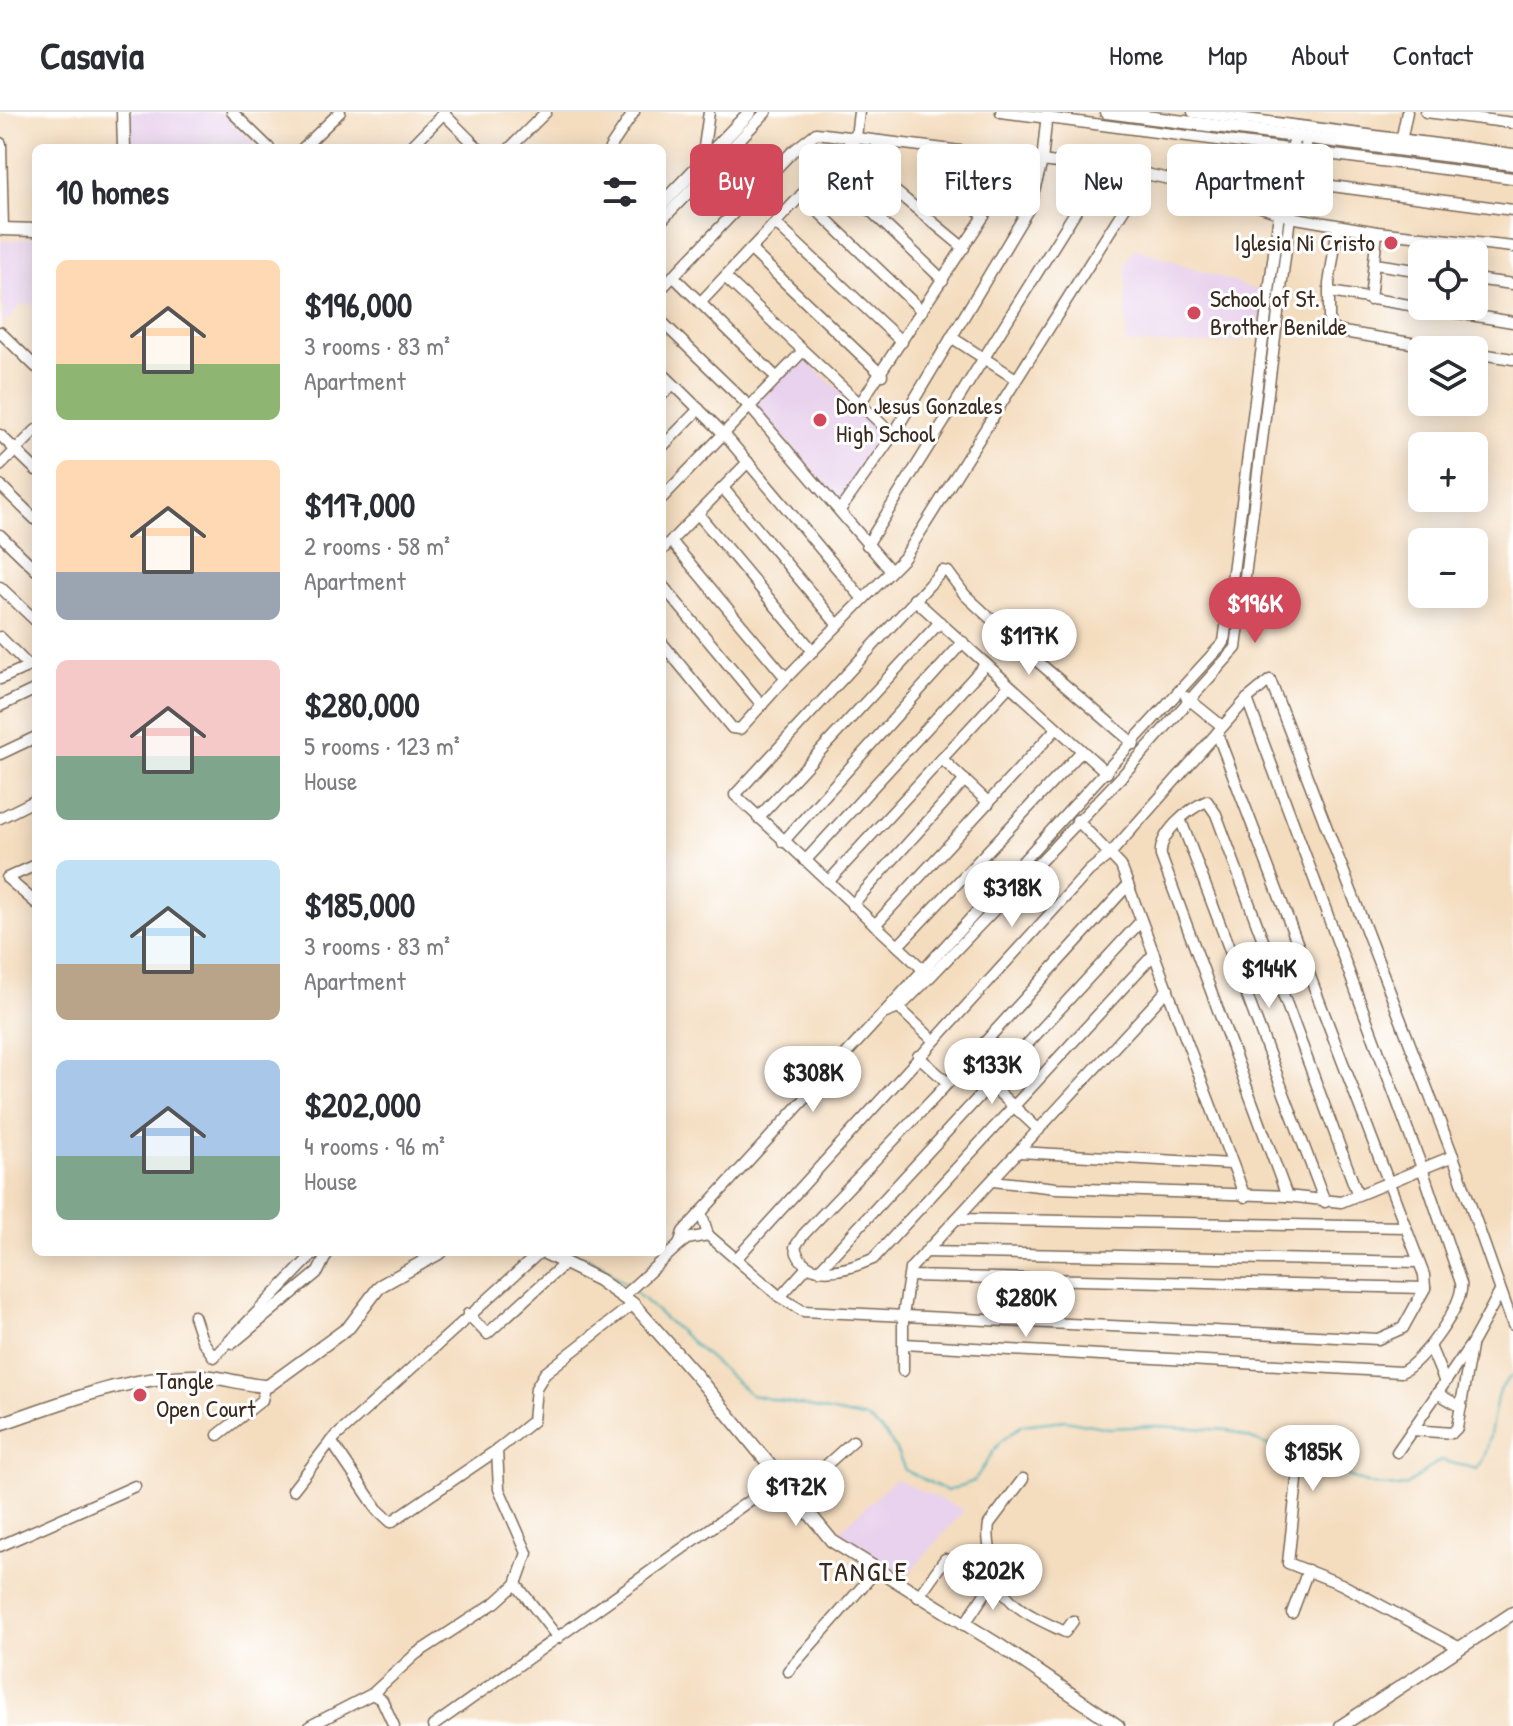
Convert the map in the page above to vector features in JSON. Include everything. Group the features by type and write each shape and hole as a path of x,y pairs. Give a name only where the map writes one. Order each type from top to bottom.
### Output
{"street":[{"path":"123,112 124,144"},
{"path":"232,112 265,144"},
{"path":"307,144 340,112"},
{"path":"514,144 546,112"},
{"path":"613,144 634,112"},
{"path":"704,144 709,112"},
{"path":"666,201 686,186 731,140 750,112"},
{"path":"725,144 766,112"},
{"path":"850,144 856,137 859,112"},
{"path":"1001,112 1300,144"},
{"path":"1106,112 1300,144"},
{"path":"1193,112 1242,115 1401,141 1513,154"},
{"path":"1401,141 1407,112"},
{"path":"1426,112 1513,123"},
{"path":"414,144 443,113 474,144"},
{"path":"840,510 893,435 1029,208 1042,162 1047,115"},
{"path":"706,130 731,140"},
{"path":"666,284 812,134 917,147"},
{"path":"879,141 872,168 877,176 964,248"},
{"path":"0,144 1,231 32,230"},
{"path":"1333,147 1513,164"},
{"path":"1333,149 1513,178"},
{"path":"1042,162 1056,164"},
{"path":"666,214 690,180"},
{"path":"1333,186 1513,210"},
{"path":"700,303 799,197"},
{"path":"823,216 922,311"},
{"path":"876,216 943,280"},
{"path":"859,405 882,375 984,216"},
{"path":"867,545 1073,216"},
{"path":"666,648 735,731 915,542 1119,216"},
{"path":"878,1017 899,1008 1068,812 1181,693 1228,634 1245,529 1285,216 1377,232 1513,247"},
{"path":"776,224 902,342"},
{"path":"1338,226 1327,319 1332,329 1408,342"},
{"path":"1370,300 1377,232"},
{"path":"751,250 882,375"},
{"path":"1375,264 1408,269"},
{"path":"673,276 777,378"},
{"path":"725,277 893,435"},
{"path":"1488,281 1513,284"},
{"path":"1330,292 1513,322"},
{"path":"666,326 750,407 890,570"},
{"path":"0,332 32,363"},
{"path":"951,337 1016,379"},
{"path":"666,494 802,352"},
{"path":"1488,355 1513,359"},
{"path":"666,377 724,434 862,598"},
{"path":"666,391 673,384"},
{"path":"666,443 699,409"},
{"path":"0,466 32,434"},
{"path":"0,435 32,466"},
{"path":"666,546 748,462"},
{"path":"0,485 32,516"},
{"path":"723,488 837,624"},
{"path":"698,514 813,651"},
{"path":"679,1245 683,1232 878,1017 927,973 1079,822 1236,648 1245,529"},
{"path":"0,535 32,566"},
{"path":"671,541 786,678"},
{"path":"927,973 735,795 935,576 948,572 965,595 1134,744"},
{"path":"0,587 32,617"},
{"path":"666,590 762,705"},
{"path":"914,599 1107,773"},
{"path":"758,818 940,622"},
{"path":"0,637 32,664 0,679"},
{"path":"783,842 963,642"},
{"path":"805,861 986,664"},
{"path":"737,1258 918,1056 1089,871 1110,854 1247,699 1270,680 1453,1156 1513,1325"},
{"path":"828,882 1009,686"},
{"path":"0,706 32,691"},
{"path":"701,1212 708,1235 780,1297 803,1311 1378,1339 1403,1328 1425,1288 1406,1227 1395,1204 1390,1179 1219,730 1181,693"},
{"path":"904,1344 1401,1372 1412,1368 1430,1346 1463,1292 1422,1168 1247,699"},
{"path":"875,925 1056,729"},
{"path":"0,754 32,739"},
{"path":"898,946 1081,752"},
{"path":"942,759 989,803"},
{"path":"852,905 965,780"},
{"path":"0,818 32,802"},
{"path":"1287,1196 1161,856 1160,847 1168,832 1201,803 1211,802 1357,1193"},
{"path":"1068,812 1121,866 1245,1197"},
{"path":"1181,821 1325,1202"},
{"path":"32,867 7,878 32,900"},
{"path":"1128,885 948,1083 799,1240 796,1253 814,1268 847,1270 873,1259 1154,954"},
{"path":"780,1297 814,1268 1141,921"},
{"path":"903,1371 903,1316 910,1269 1168,989"},
{"path":"899,1008 933,1040"},
{"path":"918,1056 948,1083"},
{"path":"966,1062 1039,1130"},
{"path":"1019,1152 1231,1164"},
{"path":"993,1181 1245,1197 1287,1196 1341,1202 1390,1179 1453,1156"},
{"path":"956,1219 1406,1227"},
{"path":"331,1441 377,1509 391,1522 497,1450 533,1421 536,1388 545,1373 679,1245 708,1235"},
{"path":"925,1252 1418,1262"},
{"path":"202,1376 214,1357 311,1256"},
{"path":"214,1357 318,1272 326,1256"},
{"path":"293,1490 331,1441 468,1314 537,1256"},
{"path":"548,1256 630,1294 832,1541 1109,1723"},
{"path":"218,1435 262,1400 265,1387 349,1327 380,1286 417,1257"},
{"path":"468,1314 487,1334 563,1265"},
{"path":"910,1276 1425,1288"},
{"path":"1397,1452 1472,1343 1500,1292"},
{"path":"194,1316 202,1340 214,1357"},
{"path":"1412,1430 1452,1433 1457,1428 1472,1343"},
{"path":"1430,1346 1444,1380"},
{"path":"0,1424 57,1404 148,1380 202,1376 265,1387"},
{"path":"1437,1393 1461,1407"},
{"path":"793,1495 853,1441"},
{"path":"310,1726 372,1694 399,1667 496,1602 516,1584 527,1553 499,1489 497,1450"},
{"path":"1273,1457 1298,1471 1288,1563 1341,1584 1460,1648"},
{"path":"433,1726 780,1479"},
{"path":"1023,1479 989,1524 994,1580 1006,1597 1038,1619 1065,1632 1073,1621"},
{"path":"0,1546 135,1486"},
{"path":"918,1597 945,1559"},
{"path":"1292,1613 1308,1570"},
{"path":"788,1671 876,1571"},
{"path":"964,1625 994,1580"},
{"path":"516,1584 558,1638"},
{"path":"1341,1726 1513,1613"},
{"path":"372,1694 382,1700 394,1726"}],"shaded area":[{"path":"131,112 222,112 255,144 132,144"},
{"path":"32,238 32,304 22,304 3,324 0,241"},
{"name":"School of St. Brother Benilde","path":"1135,248 1263,292 1259,334 1241,341 1207,344 1126,344 1126,264"},
{"name":"Don Jesus Gonzales High School","path":"801,356 889,435 840,503 754,404"},
{"path":"895,1479 964,1510 900,1584 833,1537"}],"waterway":[{"path":"582,1256 603,1265 629,1287"},
{"path":"634,1291 751,1395 867,1419 881,1429 890,1441 905,1470 947,1491 974,1481 999,1443 1022,1425 1065,1420 1108,1428 1155,1426 1228,1430 1369,1484 1406,1486 1440,1460 1477,1469 1488,1446 1499,1394 1513,1375"}],"place":[{"name":"Iglesia Ni Cristo","path":"1391,243"},
{"name":"School of St. Brother Benilde","path":"1194,313"},
{"name":"Don Jesus Gonzales High School","path":"820,420"},
{"name":"Tangle Open Court","path":"140,1395"}],"district":[{"name":"TANGLE","path":"864,1571"}]}
